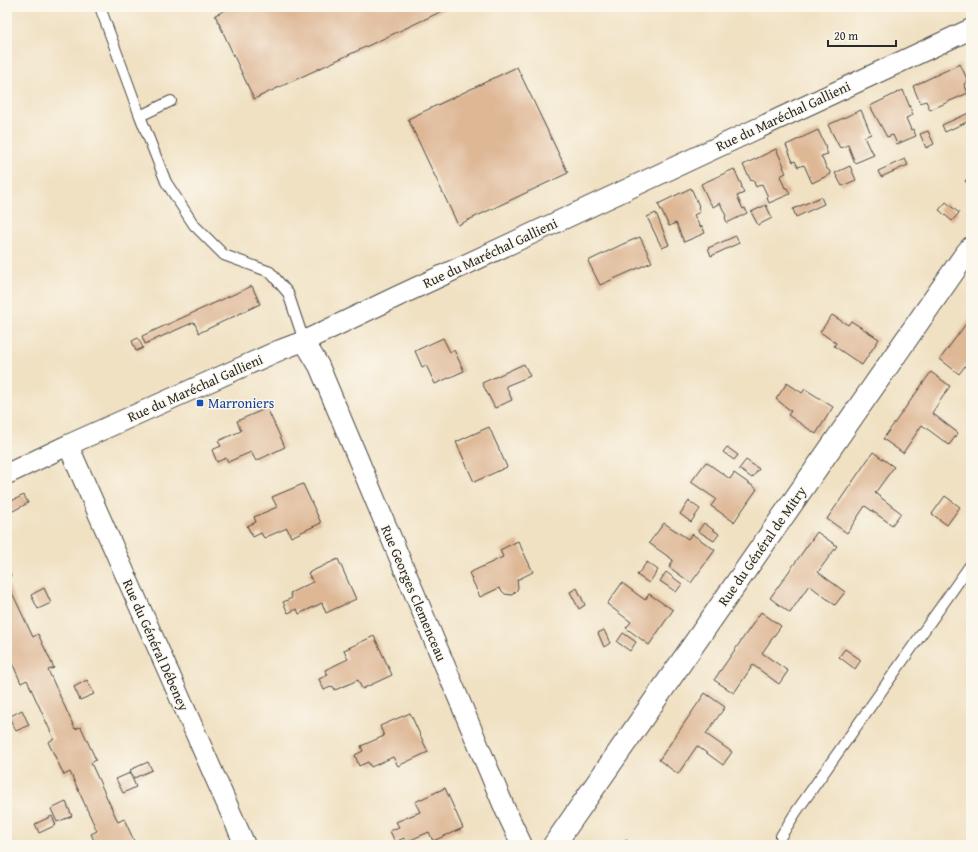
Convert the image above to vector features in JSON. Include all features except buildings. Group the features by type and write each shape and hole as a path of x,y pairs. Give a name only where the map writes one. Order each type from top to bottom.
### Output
{"street":[{"name":"Rue du Maréchal Gallieni","path":"7,474 280,350 304,341 971,29"},
{"name":"Rue du Général de Mitry","path":"554,845 960,261 971,248"},
{"name":"Rue Georges Clemenceau","path":"304,341 319,366 499,794 522,845"},
{"name":"Rue du Général Débeney","path":"68,445 245,845"}],"lane":[{"path":"100,7 166,182 194,225 224,255 270,272 288,293 304,341"},
{"path":"140,116 171,101"},
{"path":"781,836 796,812 971,564"}],"place":[{"name":"Marroniers","path":"200,403"}]}
